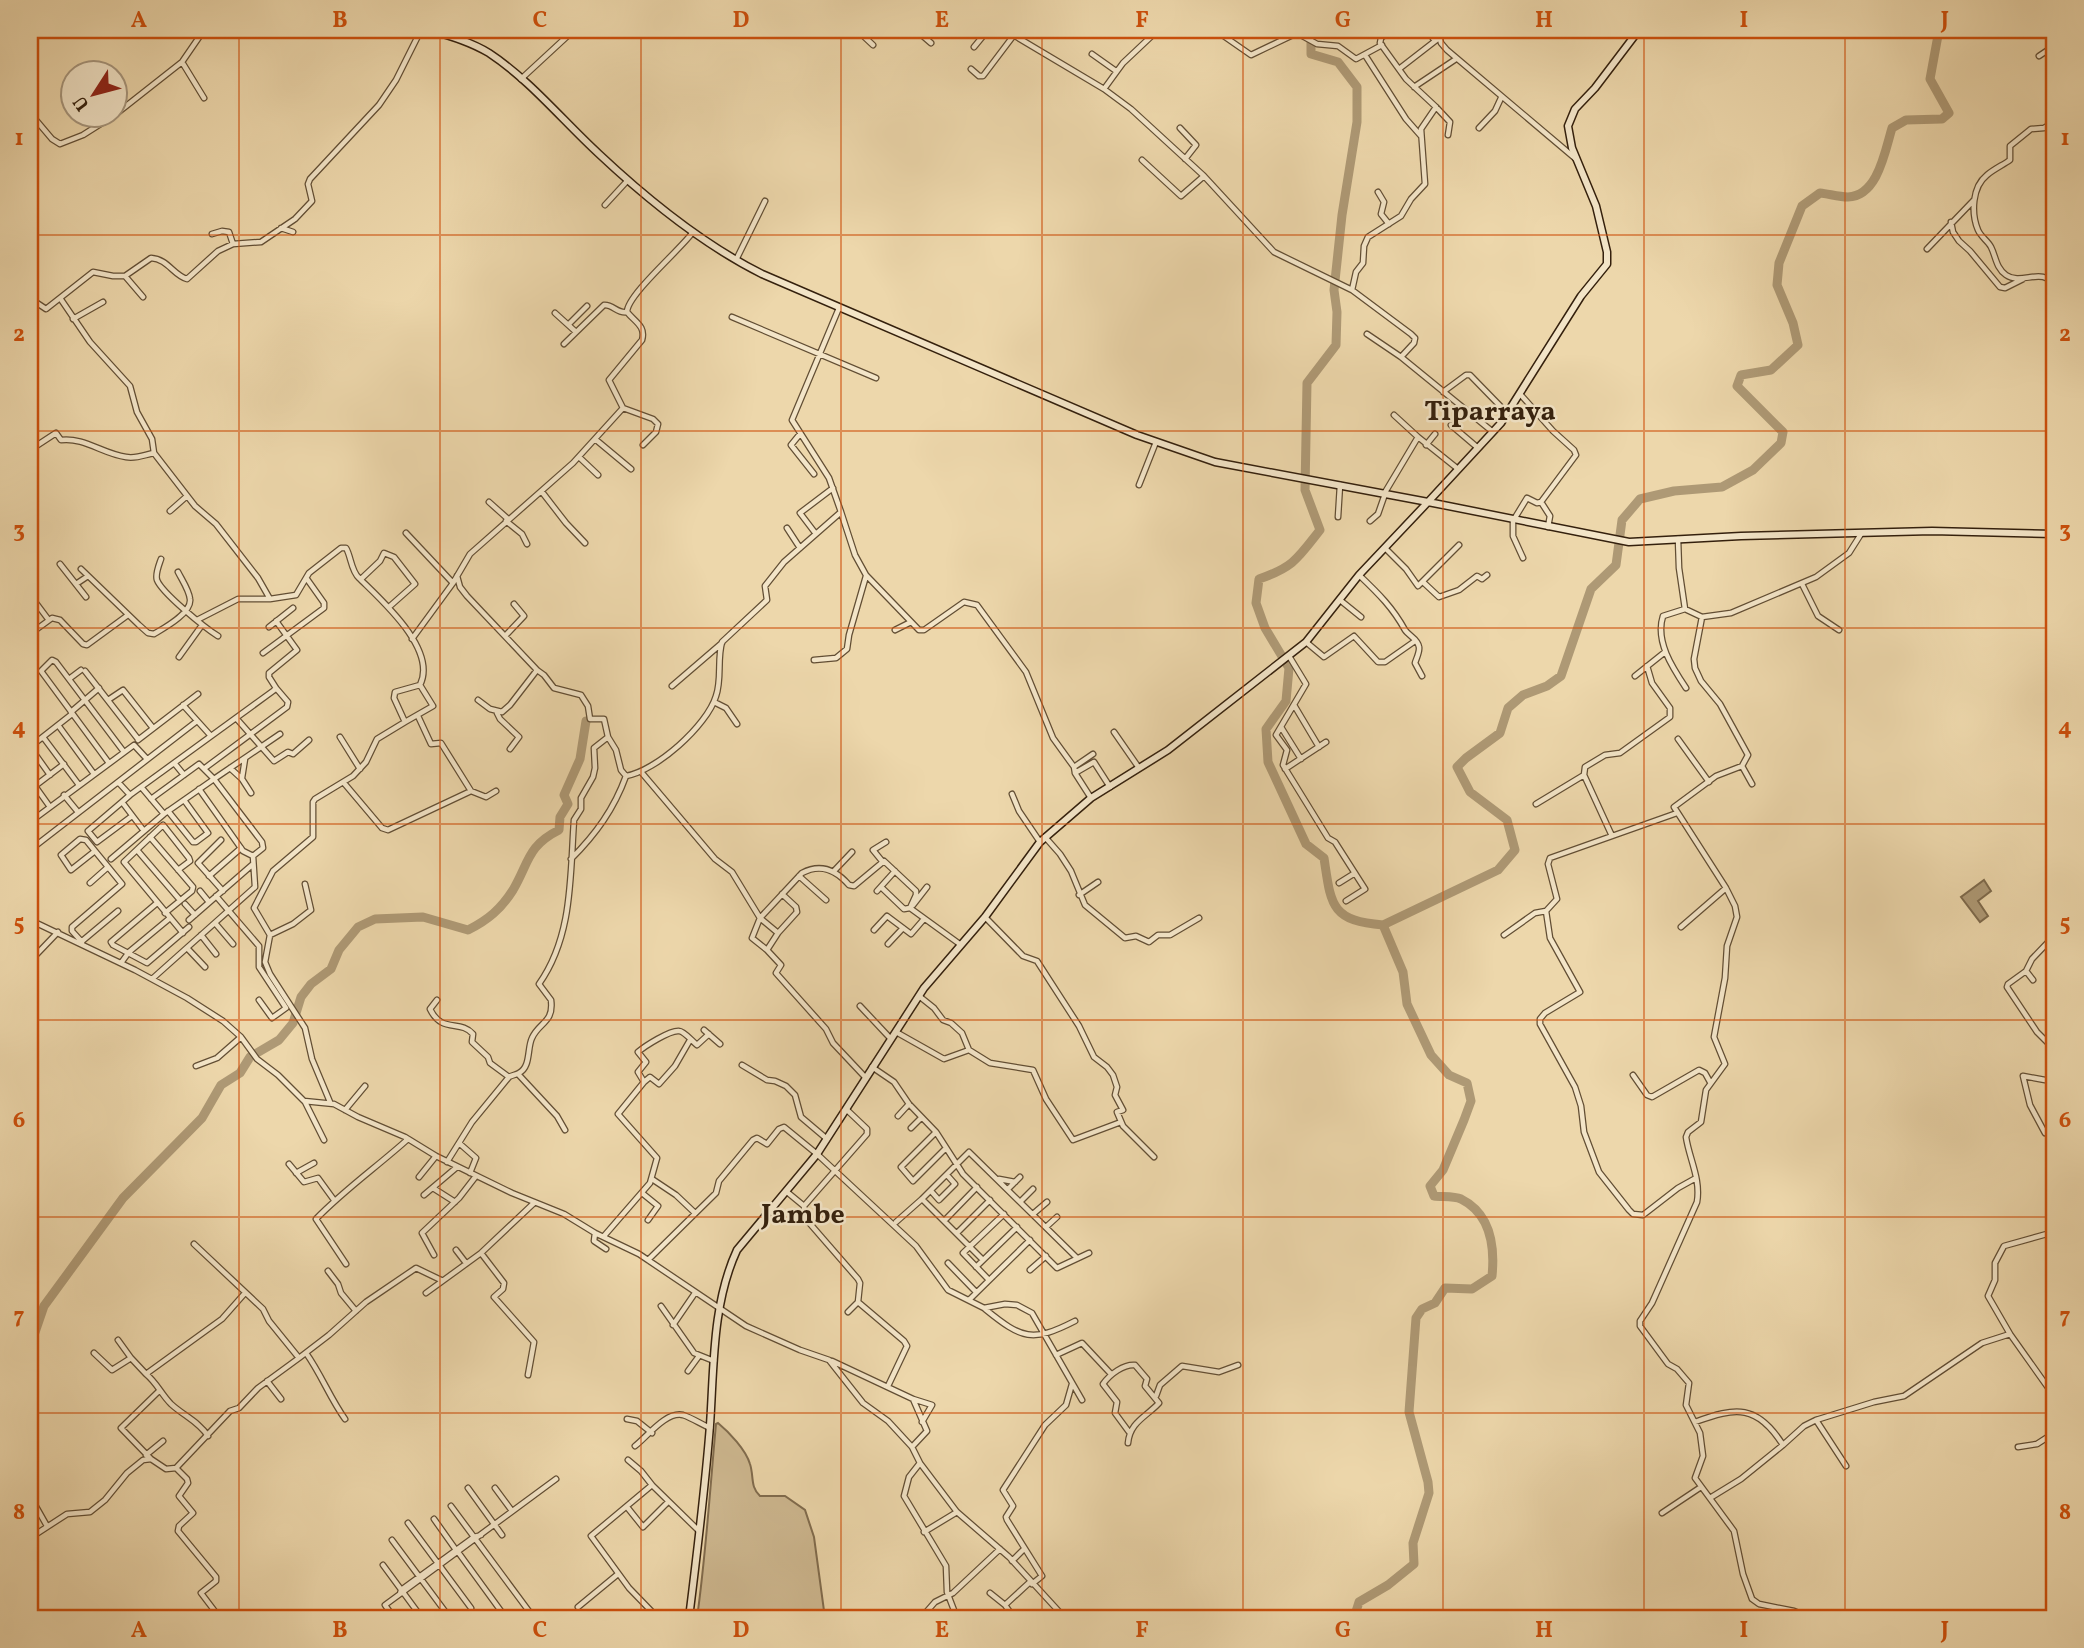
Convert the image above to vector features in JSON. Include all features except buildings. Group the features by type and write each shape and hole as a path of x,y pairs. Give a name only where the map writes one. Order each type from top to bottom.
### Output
{"street":[{"path":"130,103 182,62 204,30"},
{"path":"30,308 38,303 46,310 93,272 125,276 147,260 155,258 166,262 187,279 218,251 233,244 261,242 310,205 310,179 379,104 396,80 421,30"},
{"path":"430,30 460,39 489,53 521,79 628,180 693,232 736,260 839,308 1156,442 1215,462 1428,502 1605,540 1629,542 1932,531 2054,534"},
{"path":"521,79 574,30"},
{"path":"857,30 873,45"},
{"path":"916,30 931,43"},
{"path":"974,47 988,30"},
{"path":"1004,30 1104,89 1137,114 1204,176 1270,249 1352,290 1414,336 1414,343 1401,357"},
{"path":"1104,89 1116,71 1158,30"},
{"path":"1214,30 1251,55 1297,33 1325,45 1335,44 1356,59 1382,45"},
{"path":"1392,30 1381,38 1382,45 1398,69 1450,122 1448,135"},
{"path":"1427,30 1456,59 1576,160"},
{"path":"1398,69 1437,39 1438,30"},
{"path":"689,1618 720,1308 729,1269 737,1250 817,1154 919,996 985,917 1042,840 1091,798 1168,750 1306,642 1359,575 1508,414 1580,296 1607,264 1607,253 1594,200 1576,160 1568,133 1572,114 1639,30"},
{"path":"2039,56 2054,44 2048,30"},
{"path":"971,69 983,76 1014,35"},
{"path":"1092,54 1116,71"},
{"path":"1365,55 1406,120 1421,136"},
{"path":"1414,87 1456,59"},
{"path":"182,62 204,98"},
{"path":"1479,128 1495,111 1501,98"},
{"path":"1352,290 1356,272 1363,263 1365,243 1371,234 1403,213 1409,201 1425,184 1422,127 1436,107"},
{"path":"30,113 52,139 60,144 91,130"},
{"path":"2054,122 2044,128 2031,129 2011,145 2010,160 1986,176 1977,188 1974,199 1977,228 2004,274 2012,279 2046,277 2054,287"},
{"path":"1180,128 1196,145 1185,159"},
{"path":"1142,160 1181,195 1204,176"},
{"path":"605,205 628,180"},
{"path":"1378,192 1384,202 1381,215 1389,224"},
{"path":"1927,249 1974,199"},
{"path":"736,260 765,201"},
{"path":"1951,222 1959,242 2000,287 2005,288 2023,278"},
{"path":"280,228 293,232"},
{"path":"212,234 229,232 233,244"},
{"path":"643,445 656,432 658,424 653,419 623,408 609,380 644,334 642,327 627,312 627,305 636,292 682,248 693,232"},
{"path":"125,276 143,297"},
{"path":"60,298 90,342 130,386 137,412 152,439 154,453 198,510 216,524 271,599"},
{"path":"73,318 103,302"},
{"path":"564,344 604,305 609,305 620,313 627,312"},
{"path":"569,324 587,306"},
{"path":"839,308 792,417 834,488 855,555 866,575 919,630 924,631 958,605 968,601 977,605 1026,672 1044,721 1091,798"},
{"path":"555,313 576,332"},
{"path":"732,317 876,378"},
{"path":"1367,334 1401,357 1493,432"},
{"path":"1443,392 1466,375 1470,375 1508,414"},
{"path":"1521,394 1553,432 1576,452 1541,502"},
{"path":"412,639 453,583 470,554 579,457 623,408"},
{"path":"1394,415 1426,445 1458,469"},
{"path":"1451,425 1478,448"},
{"path":"30,450 56,433 61,440 80,441 123,457 154,453"},
{"path":"800,434 791,445 814,474"},
{"path":"1426,445 1435,434"},
{"path":"1370,521 1378,514 1384,494 1418,437"},
{"path":"595,439 631,469"},
{"path":"1139,485 1156,442"},
{"path":"579,457 598,475"},
{"path":"1338,517 1340,485"},
{"path":"816,534 800,513 834,488"},
{"path":"542,492 585,543"},
{"path":"170,511 187,496"},
{"path":"1522,558 1513,536 1513,520 1527,498 1541,502"},
{"path":"489,502 522,534 527,544"},
{"path":"1541,502 1551,519 1548,528"},
{"path":"672,686 761,607 767,598 766,585 784,562 841,512"},
{"path":"787,528 800,548"},
{"path":"406,533 453,583"},
{"path":"1686,688 1665,652 1661,620 1663,616 1685,610 1702,617 1731,613 1802,584 1833,567 1849,553 1861,534"},
{"path":"1678,539 1685,610"},
{"path":"1385,548 1406,569 1416,586 1458,545"},
{"path":"197,620 238,598 271,599 296,595 309,573 343,546 349,551 356,574 389,607 412,639 421,661 420,685"},
{"path":"361,579 380,561 384,553 394,557 415,584 389,607"},
{"path":"161,559 156,575 158,582 202,625 218,636"},
{"path":"60,564 86,597"},
{"path":"81,569 128,615 148,633 153,634 187,610 190,600 178,572"},
{"path":"457,575 460,587 467,596 554,688 581,695 588,706 590,719 604,719 608,737 626,776"},
{"path":"814,660 836,659 848,649 849,635 866,575"},
{"path":"1359,575 1387,602 1389,609 1403,622 1404,629 1415,640 1419,651 1415,663 1422,676"},
{"path":"1423,582 1441,597 1459,590 1477,576 1482,579 1487,575"},
{"path":"76,584 88,576"},
{"path":"263,653 324,608 324,603 307,579"},
{"path":"1802,584 1818,616 1839,630"},
{"path":"30,595 48,619"},
{"path":"1340,600 1361,617"},
{"path":"506,635 524,616 514,604"},
{"path":"269,627 293,608"},
{"path":"30,634 48,619 60,620 86,646 128,615"},
{"path":"1702,617 1694,659 1695,668 1701,681 1720,704 1748,753 1742,766 1716,776 1676,805 1677,813 1735,906 1737,921 1727,946 1714,1037 1725,1064 1710,1082 1705,1093 1701,1122 1688,1132 1686,1137 1696,1178 1697,1202 1640,1326 1668,1364 1689,1382 1686,1405 1700,1433 1703,1456 1695,1478 1734,1531 1743,1574 1752,1599 1759,1604 1794,1611 1810,1618"},
{"path":"205,768 287,707 288,702 276,688 269,673 297,650 276,621"},
{"path":"895,630 911,622"},
{"path":"179,657 202,625"},
{"path":"1306,642 1325,657 1354,636 1378,662 1385,662 1415,640"},
{"path":"626,776 642,772 696,730 717,693 722,642"},
{"path":"1635,676 1665,652"},
{"path":"1288,657 1306,684 1276,735 1287,750 1283,765 1328,838 1335,842 1365,889 1346,901"},
{"path":"109,763 41,669 54,660 124,752"},
{"path":"1612,836 1584,775 1587,764 1605,755 1620,752 1670,718 1670,708 1652,683 1647,666"},
{"path":"497,713 506,710 537,670"},
{"path":"69,679 83,671 138,739"},
{"path":"330,1102 312,1059 305,1028 265,962 270,935 254,908 266,882 279,864 313,837 315,799 344,783 360,769 366,762 374,742 433,706 420,685"},
{"path":"405,722 394,698 395,692 420,685"},
{"path":"50,775 30,747 99,688"},
{"path":"132,816 97,842 88,831 130,795 276,688"},
{"path":"108,700 123,690 153,728"},
{"path":"148,759 137,746 138,739 198,694"},
{"path":"478,700 497,713 519,737 510,749"},
{"path":"714,702 726,708 737,724"},
{"path":"183,705 211,736"},
{"path":"1294,705 1319,747"},
{"path":"418,716 431,744 441,743 471,792 486,797 496,792"},
{"path":"236,718 275,761 288,752 293,754 309,740"},
{"path":"30,850 197,721"},
{"path":"58,725 94,774"},
{"path":"1281,727 1301,759"},
{"path":"1114,732 1140,769"},
{"path":"111,859 166,813 280,734"},
{"path":"43,737 79,785"},
{"path":"340,737 360,769"},
{"path":"447,1162 472,1122 509,1077 518,1074 528,1060 532,1037 547,1021 552,1005 550,997 539,984 553,964 567,913 572,886 570,859 574,820 595,768 594,748 608,737"},
{"path":"1678,739 1709,782"},
{"path":"1285,769 1326,743"},
{"path":"30,822 124,752 134,745 137,746"},
{"path":"1074,770 1093,754"},
{"path":"242,779 245,758"},
{"path":"1074,770 1093,762 1110,787"},
{"path":"35,786 64,764"},
{"path":"175,764 184,775"},
{"path":"151,799 199,764 214,779 262,842 263,848 253,856 255,887 152,979"},
{"path":"1742,766 1752,784"},
{"path":"230,768 242,779 251,793"},
{"path":"642,772 715,859 733,872 760,918 778,933"},
{"path":"1536,804 1584,775"},
{"path":"570,859 600,828 615,805 626,776"},
{"path":"30,779 50,807"},
{"path":"118,782 130,795"},
{"path":"344,783 385,830 471,792"},
{"path":"142,787 193,842 196,842 207,834 207,831 184,800"},
{"path":"199,789 241,848 246,854 253,856"},
{"path":"1012,794 1019,811 1042,840 1060,854 1071,871 1085,905 1126,939 1136,936 1149,942 1158,935 1170,935 1199,918"},
{"path":"64,795 78,813"},
{"path":"122,802 144,831"},
{"path":"30,811 35,818"},
{"path":"1504,934 1535,913 1546,911 1557,899 1548,860 1677,813"},
{"path":"178,870 190,861 163,825 124,862 183,933"},
{"path":"149,837 193,887 165,912"},
{"path":"81,942 72,927 122,884 108,867 95,851 86,840 80,839 61,855 61,859 71,870 95,851"},
{"path":"221,839 198,861 223,891"},
{"path":"886,842 873,850 916,891 911,908"},
{"path":"209,876 241,848"},
{"path":"137,850 180,900"},
{"path":"834,871 852,852"},
{"path":"865,1077 777,975 780,963 752,938 760,918 805,871 815,868 834,871 849,886 853,886 882,861"},
{"path":"189,920 252,865"},
{"path":"90,883 108,867"},
{"path":"895,872 879,889 904,909 911,908 927,887"},
{"path":"1339,883 1355,873"},
{"path":"799,876 826,900"},
{"path":"1079,895 1098,882"},
{"path":"270,935 293,924 311,910 305,884"},
{"path":"1681,928 1726,888"},
{"path":"200,891 209,902"},
{"path":"766,950 797,912 796,907 782,894"},
{"path":"216,896 261,948 259,967 286,1008 272,1017 259,1000"},
{"path":"157,903 111,942 113,945 129,951 147,963 189,928"},
{"path":"186,904 195,915"},
{"path":"911,908 962,946"},
{"path":"81,942 118,911"},
{"path":"1546,911 1550,939 1580,992 1545,1013 1540,1024 1575,1087 1581,1106 1584,1132 1599,1172 1629,1210 1637,1215 1647,1212 1696,1178"},
{"path":"874,930 887,916 911,934 924,919"},
{"path":"985,917 1023,956 1037,961 1079,1026 1094,1057 1113,1075 1117,1087 1115,1095 1123,1110 1118,1112 1121,1122 1129,1134 1154,1157"},
{"path":"121,963 129,951 170,918"},
{"path":"30,919 152,979 223,1021 257,1059 304,1101 324,1140"},
{"path":"215,923 233,944"},
{"path":"888,944 902,928"},
{"path":"35,956 58,932"},
{"path":"201,935 216,954"},
{"path":"2054,936 2032,959 2026,971 2007,987 2037,1032 2054,1049"},
{"path":"187,948 205,967"},
{"path":"2026,971 2033,981"},
{"path":"919,996 934,1008 943,1020 962,1033 969,1050 990,1063 1033,1070 1046,1099 1073,1140 1121,1122"},
{"path":"437,1000 430,1009 435,1017 446,1025 464,1026 470,1030 473,1034 472,1042 488,1057 489,1063 509,1077"},
{"path":"860,1006 890,1038"},
{"path":"644,1083 638,1072 646,1062 639,1051 654,1040 677,1031 698,1045 706,1032 720,1044"},
{"path":"895,1031 944,1059 969,1050"},
{"path":"197,1066 217,1058 241,1038"},
{"path":"604,1236 652,1179 655,1155 618,1114 650,1077 659,1084 675,1066 690,1040"},
{"path":"742,1065 767,1080 786,1086 795,1095 801,1117 827,1139"},
{"path":"872,1066 894,1082 909,1104 936,1132 956,1166 1057,1268 1089,1253"},
{"path":"1633,1075 1647,1095 1652,1097 1699,1070 1710,1082"},
{"path":"518,1074 557,1116 565,1130"},
{"path":"2045,1133 2030,1105 2024,1076 2054,1079"},
{"path":"345,1110 365,1086"},
{"path":"304,1101 313,1104 330,1102 408,1139 457,1167 564,1214 648,1261 746,1326 932,1405 922,1422"},
{"path":"898,1116 909,1104"},
{"path":"846,1109 863,1123 868,1131 804,1206 805,1218 860,1283 858,1303 848,1312"},
{"path":"911,1128 921,1118"},
{"path":"648,1261 716,1193 719,1181 757,1138 767,1144 779,1129 784,1127 916,1246 948,1290 985,1308 1010,1329 1029,1336 1045,1335 1075,1321"},
{"path":"936,1132 901,1167 912,1181 946,1148"},
{"path":"346,1264 315,1220 334,1200 408,1139"},
{"path":"459,1143 477,1159 470,1173"},
{"path":"896,1222 969,1152 1077,1258"},
{"path":"419,1177 436,1156"},
{"path":"296,1173 314,1163"},
{"path":"289,1164 304,1182 318,1178 334,1200"},
{"path":"424,1195 457,1167"},
{"path":"930,1191 939,1200 955,1184 947,1175"},
{"path":"434,1255 422,1234 455,1202 476,1176"},
{"path":"1008,1189 1020,1177"},
{"path":"652,1179 676,1195 695,1213"},
{"path":"998,1179 1015,1182"},
{"path":"944,1220 977,1187"},
{"path":"433,1188 455,1202"},
{"path":"1020,1202 1033,1189"},
{"path":"787,1192 804,1206"},
{"path":"642,1193 658,1205 649,1220"},
{"path":"922,1199 983,1260"},
{"path":"957,1233 990,1200"},
{"path":"1033,1214 1047,1202"},
{"path":"426,1293 481,1253 534,1203"},
{"path":"989,1280 963,1253 1004,1214"},
{"path":"1046,1227 1057,1217"},
{"path":"976,1267 1017,1227"},
{"path":"2054,1232 2008,1243 1995,1263 1995,1280 1988,1296 2010,1334 2054,1396"},
{"path":"595,1233 594,1241 606,1249"},
{"path":"969,1300 1030,1240"},
{"path":"194,1244 264,1310 269,1321 299,1358"},
{"path":"456,1250 466,1263"},
{"path":"481,1253 504,1283 503,1289 494,1297 534,1342 528,1375"},
{"path":"1030,1270 1046,1256"},
{"path":"948,1263 976,1292"},
{"path":"159,1391 121,1428 151,1460 166,1469 176,1468 230,1411 245,1403 252,1392 416,1268 441,1280"},
{"path":"328,1271 342,1295 356,1311"},
{"path":"146,1374 222,1319 246,1293"},
{"path":"673,1325 695,1293"},
{"path":"858,1303 904,1341 906,1346 888,1386"},
{"path":"985,1308 1005,1304 1017,1306 1032,1314 1082,1400"},
{"path":"661,1306 690,1349 699,1356 715,1361"},
{"path":"1710,1498 1741,1479 1804,1426 1874,1402 1904,1396 1982,1343 2010,1334"},
{"path":"118,1340 131,1358 157,1384 159,1391 187,1417 198,1422 208,1436"},
{"path":"1056,1355 1082,1343 1111,1374"},
{"path":"94,1353 111,1370 131,1358"},
{"path":"306,1353 325,1381 330,1396 345,1419"},
{"path":"688,1371 699,1356"},
{"path":"829,1360 863,1404 888,1421 912,1447 920,1463 957,1512 1000,1549 1065,1618"},
{"path":"1128,1443 1129,1432 1158,1404 1156,1396 1145,1386 1147,1379 1135,1364 1111,1374 1103,1385 1116,1402 1115,1413 1129,1432"},
{"path":"1156,1396 1160,1385 1182,1366 1219,1372 1238,1365"},
{"path":"267,1381 281,1399"},
{"path":"1005,1605 1042,1576 1007,1520 1006,1517 1013,1506 1003,1490 1045,1425 1066,1405 1072,1383"},
{"path":"912,1447 926,1433 913,1399"},
{"path":"1695,1422 1722,1412 1748,1411 1777,1434 1783,1445"},
{"path":"635,1446 676,1415 682,1415 710,1428"},
{"path":"627,1419 637,1421 652,1433"},
{"path":"1816,1420 1846,1466"},
{"path":"2018,1447 2037,1444 2054,1433"},
{"path":"146,1455 163,1441"},
{"path":"30,1538 67,1514 90,1512 113,1492 138,1462 151,1460"},
{"path":"628,1460 699,1531"},
{"path":"920,1463 909,1477 904,1496 946,1566 948,1595 957,1618"},
{"path":"176,1468 188,1483 179,1496 193,1513 177,1531 216,1577 216,1581 201,1593 220,1618"},
{"path":"394,1618 385,1605 556,1479"},
{"path":"652,1485 591,1536 618,1574 658,1618"},
{"path":"1662,1513 1701,1487"},
{"path":"468,1488 502,1535"},
{"path":"495,1488 512,1511"},
{"path":"30,1496 47,1526"},
{"path":"626,1507 643,1527 668,1502"},
{"path":"451,1506 534,1618"},
{"path":"924,1532 957,1512"},
{"path":"433,1519 506,1618"},
{"path":"408,1523 471,1608"},
{"path":"392,1540 450,1618"},
{"path":"1012,1561 1024,1548"},
{"path":"921,1618 936,1602 948,1595 1000,1549"},
{"path":"383,1565 422,1618"},
{"path":"578,1607 618,1574"},
{"path":"990,1593 1005,1605 1014,1618"}],"shaded area":[{"path":"1984,880 1991,891 1978,901 1988,916 1980,922 1961,897"},
{"path":"718,1423 745,1453 750,1464 753,1485 760,1496 785,1496 805,1510 814,1537 825,1618 697,1618"}],"waterway":[{"path":"1311,30 1311,54 1338,62 1357,87 1357,122 1342,215 1334,290 1337,312 1336,345 1307,383 1305,490 1320,530 1288,566 1259,579 1256,603 1265,628 1289,668 1286,701 1266,729 1268,762 1306,844 1324,858 1336,907 1352,919 1383,925 1498,870 1515,850 1507,820 1470,792 1457,767 1500,733 1508,708 1523,695 1547,686 1561,676 1591,589 1616,565 1622,520 1640,499 1674,491 1722,487 1753,470 1781,443 1783,432 1737,386 1741,375 1771,370 1798,345 1793,323 1777,285 1779,263 1802,206 1820,193 1845,197 1858,195 1867,189 1879,171 1892,128 1906,120 1942,119 1949,113 1930,79 1939,30"},
{"path":"30,1342 44,1306 123,1198 202,1118 221,1085 240,1073 250,1057 279,1040 293,1023 301,997 311,984 331,969 339,950 358,927 375,919 423,917 468,930 488,918 504,903 535,849 548,836 559,830 560,817 568,804 564,795 580,759 586,721"},
{"path":"1354,1618 1359,1602 1388,1585 1414,1564 1413,1543 1429,1493 1409,1412 1416,1318 1422,1309 1435,1303 1445,1288 1472,1289 1492,1276 1493,1265 1489,1232 1479,1213 1461,1199 1434,1196 1430,1186 1443,1170 1471,1101 1467,1083 1449,1075 1431,1055 1407,1004 1403,972 1383,925"}],"district":[{"name":"Tiparraya","path":"1490,410"},
{"name":"Jambe","path":"803,1213"}]}
